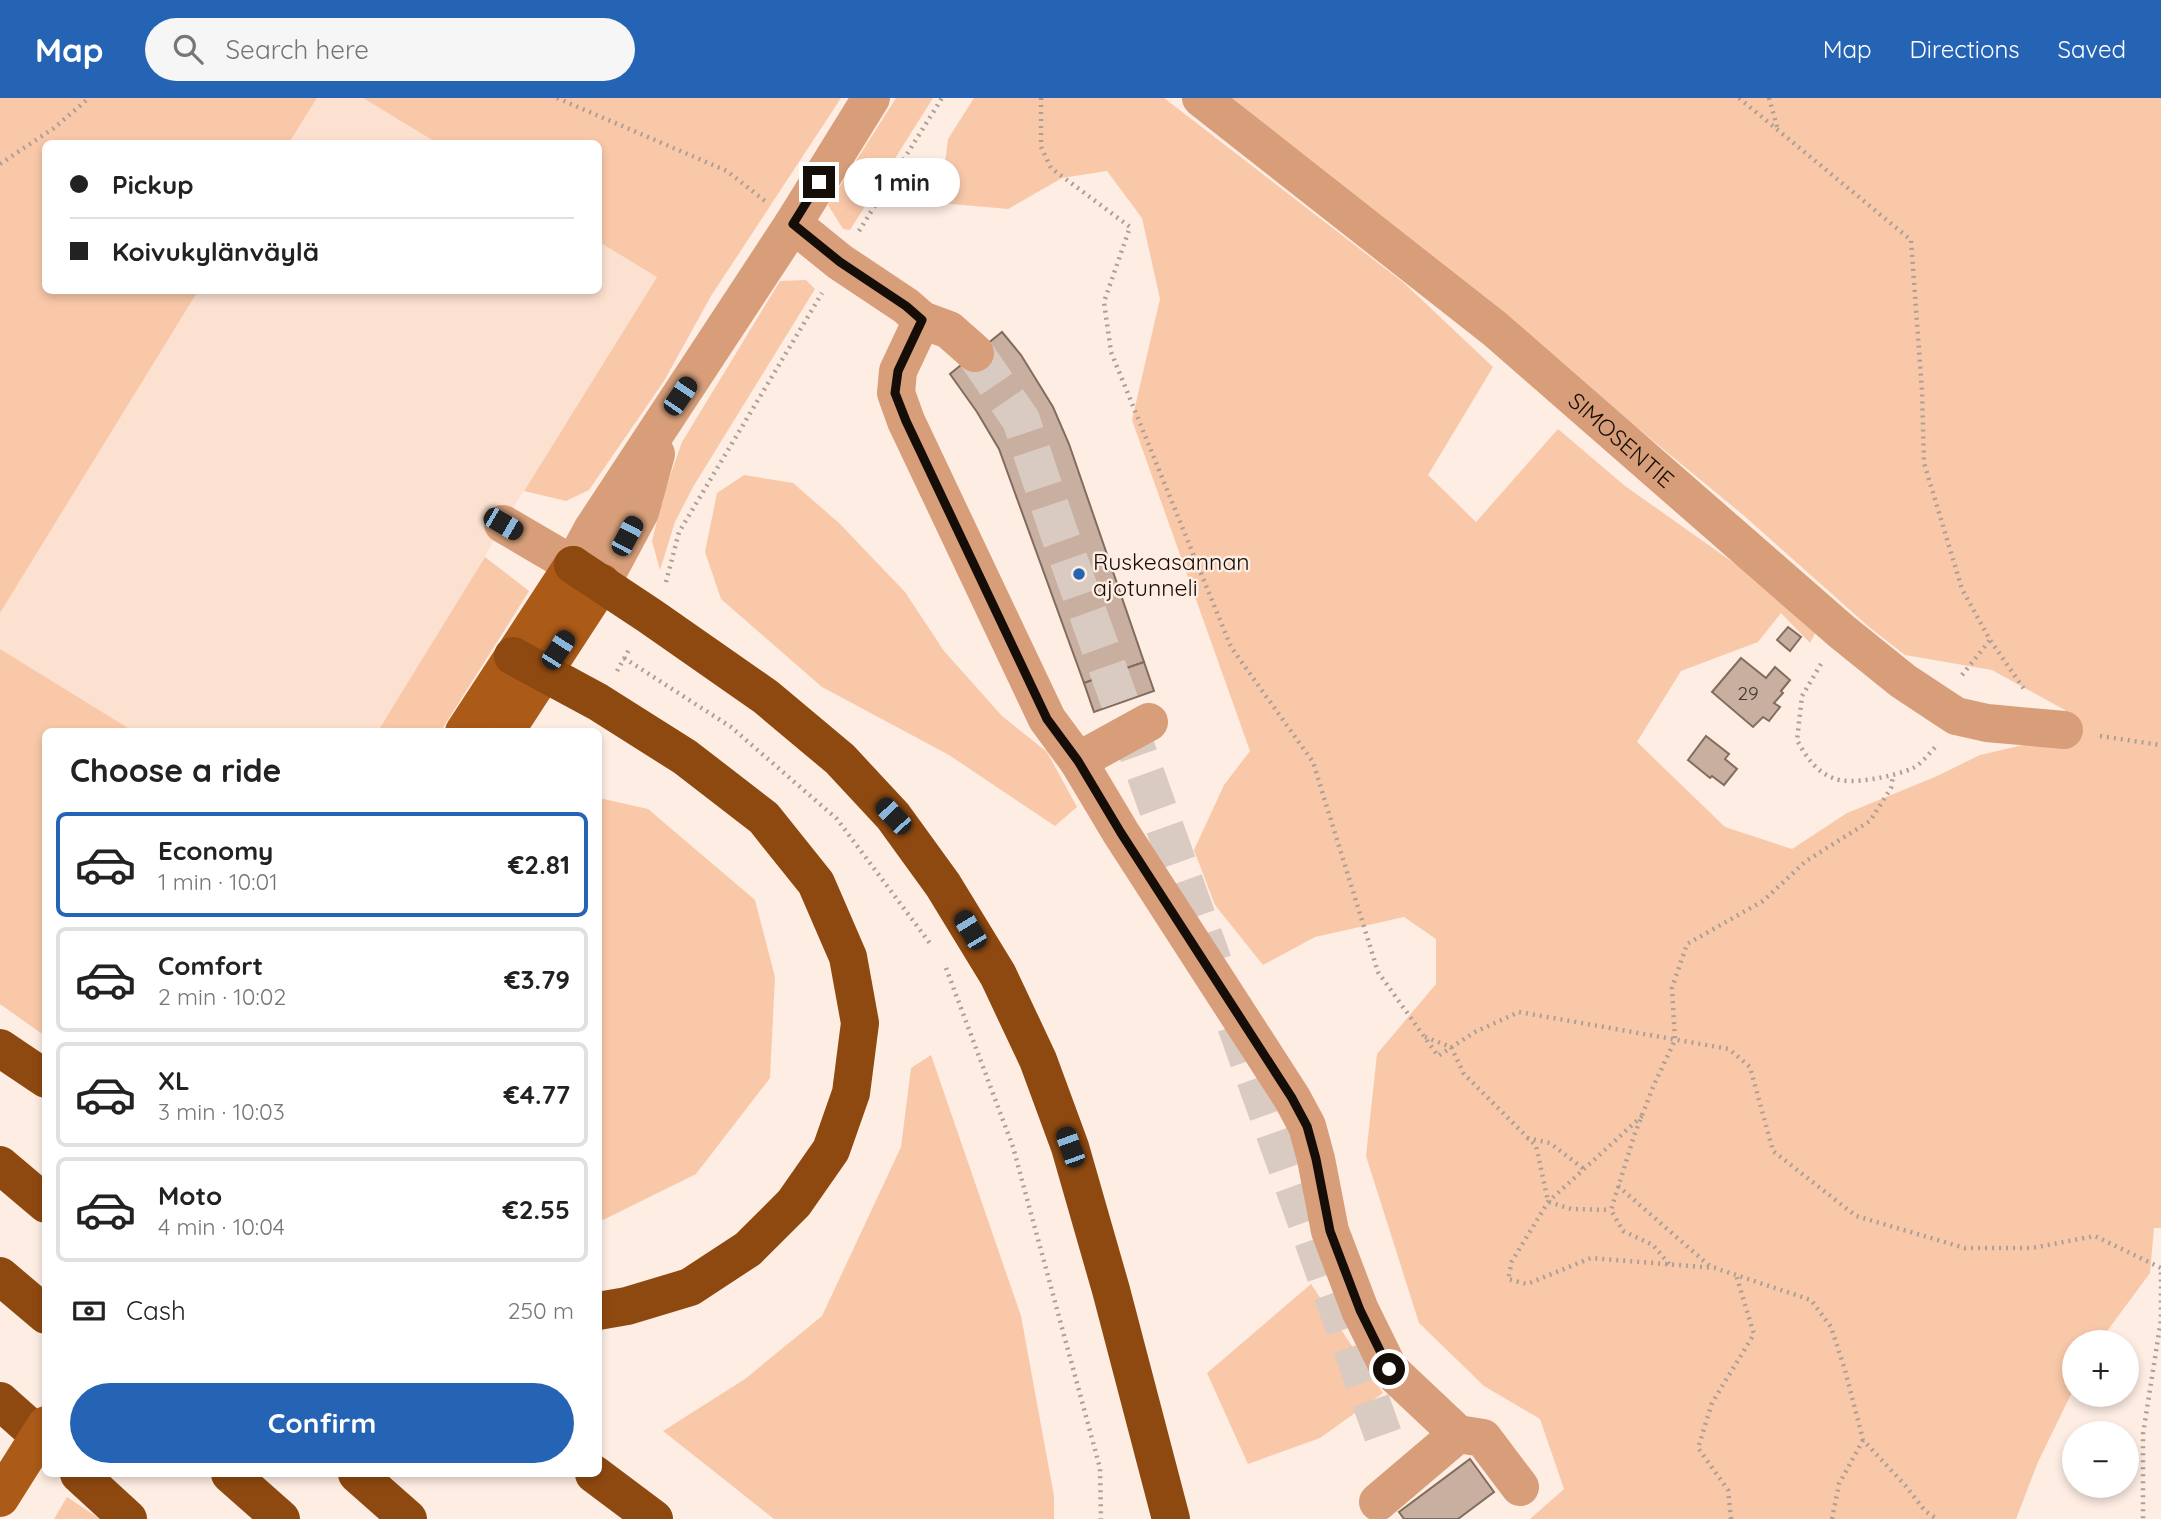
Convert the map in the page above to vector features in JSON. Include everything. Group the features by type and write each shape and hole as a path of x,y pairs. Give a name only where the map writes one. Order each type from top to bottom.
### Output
{"highway":[{"path":"587,574 766,697 840,759 900,826 943,885 998,975 1038,1060 1070,1147 1171,1519"},
{"path":"528,664 598,702 685,757 764,818 816,883 848,957 860,1023 851,1093 831,1150 794,1203 748,1249 690,1287 628,1306 602,1310"},
{"path":"0,1048 42,1076"},
{"path":"0,1165 42,1201"},
{"path":"0,1276 42,1312"},
{"path":"0,1401 42,1439"},
{"path":"82,1477 127,1518"},
{"path":"233,1477 282,1519"},
{"path":"360,1477 408,1519"},
{"path":"598,1477 654,1519"}],"main road":[{"path":"468,728 528,664 587,574"},
{"path":"506,728 528,664"},
{"path":"0,1498 42,1430"}],"street":[{"path":"503,524 587,574 640,512 666,417 793,224 871,98"},
{"name":"SIMOSENTIE","path":"1201,98 1495,329 1841,631 1903,681 1956,716 1987,723 2064,730"},
{"path":"793,224 840,262 906,306 922,320 949,330 975,353"},
{"path":"922,320 898,371 895,393 1047,719 1078,761 1307,1126 1330,1231 1360,1310 1389,1369 1458,1434 1483,1438 1520,1487"},
{"path":"1078,761 1149,722"},
{"path":"1378,1502 1458,1434"}],"path":[{"path":"0,164 54,128 89,98"},
{"path":"557,98 727,171 793,224"},
{"path":"598,702 663,594 679,532 840,262 942,98"},
{"path":"1041,98 1041,147 1051,168 1129,228 1104,302 1111,352 1231,647 1313,762 1378,972 1438,1056 1475,1032 1519,1012 1729,1049 1750,1067 1773,1151 1856,1216 1965,1248 2032,1248 2095,1236 2161,1268 2161,1320 2143,1434 2143,1519"},
{"path":"1739,98 1910,240 1922,391 1923,463 1962,589 1990,640 2024,688 2025,727"},
{"path":"1769,98 1779,131"},
{"path":"1841,631 1802,696 1797,740 1815,767 1833,778 1845,781 1893,776 1915,767 1934,749 1956,716"},
{"path":"624,658 731,727 837,819 936,951"},
{"path":"2064,730 2161,746"},
{"path":"1669,1264 1653,1245 1623,1231 1611,1210 1642,1116 1675,1040 1672,988 1687,944 1763,901 1806,861 1870,821 1891,788 1893,776"},
{"path":"944,962 1013,1147 1100,1468 1101,1519"},
{"path":"1424,1037 1451,1047 1464,1074 1536,1146 1548,1202"},
{"path":"1642,1116 1548,1202 1512,1261 1508,1279 1527,1284 1591,1258 1712,1268 1811,1300 1831,1327 1863,1440 1925,1511 1937,1519"},
{"path":"1527,1138 1550,1143 1584,1169"},
{"path":"1618,1186 1712,1268"},
{"path":"1548,1202 1571,1209 1611,1210"},
{"path":"1731,1519 1728,1490 1698,1448 1712,1403 1754,1334 1736,1275"},
{"path":"1832,1519 1839,1484 1863,1440"}],"shaded area":[{"path":"0,98 317,98 291,140 42,140 42,294 196,294 0,613"},
{"path":"317,98 363,98 432,140 291,140"},
{"path":"363,98 841,98 711,296 664,381 589,490 566,501 524,491 657,277 602,244 602,140 432,140"},
{"path":"896,98 933,98 850,230 843,229 828,205"},
{"path":"974,98 1164,98 1404,283 1493,367 1428,475 1476,522 1558,429 1625,486 1816,621 1818,628 1810,643 1781,613 1758,642 1681,671 1637,742 1725,827 1792,849 1847,813 1935,777 1980,755 2041,741 2068,741 2065,710 1992,670 1905,655 1869,627 1742,514 1449,273 1219,98 2161,98 2161,1228 2154,1228 2150,1273 2108,1330 2062,1330 2062,1407 2065,1407 2038,1462 2016,1519 1530,1519 1564,1489 1540,1419 1484,1386 1419,1323 1366,1156 1377,1054 1436,984 1436,939 1404,917 1315,937 1263,965 1215,905 1194,850 1224,785 1250,751 1132,420 1160,299 1142,218 1107,171 1062,178 1008,209 940,203 948,139"},
{"path":"602,244 657,277 380,728 128,728 0,649 0,613 196,294 602,294"},
{"path":"806,280 815,289 693,487 675,522 660,570 652,541 663,496 682,442 780,281"},
{"path":"744,475 793,483 839,523 905,592 944,651 1002,716 1047,752 1077,807 1055,826 949,755 822,687 721,599 705,552 717,493"},
{"path":"485,557 529,591 443,728 380,728"},
{"path":"0,649 128,728 42,728 42,1034 0,1004"},
{"path":"602,799 648,809 755,900 775,977 770,1078 696,1174 602,1221"},
{"path":"931,1055 1021,1316 1054,1496 1054,1519 774,1519 663,1431 745,1379 822,1316 901,1147 911,1068"},
{"path":"1311,1284 1383,1393 1320,1438 1248,1464 1207,1373"},
{"path":"67,1497 100,1519 54,1519"}],"building":[{"name":"Ruskeasannan ajotunneli","path":"1002,332 1021,355 1053,407 1069,444 1144,662 1084,683 999,449 950,374"},
{"path":"1788,627 1801,637 1790,651 1777,640"},
{"path":"1741,658 1766,678 1775,667 1790,680 1774,703 1780,707 1769,721 1763,717 1753,727 1712,692"},
{"path":"1144,662 1154,691 1094,712 1084,683"},
{"path":"1706,736 1729,754 1725,759 1737,769 1724,785 1712,776 1710,778 1688,760"},
{"path":"1470,1459 1494,1492 1458,1519 1404,1519 1399,1512"}],"tunnel":[{"path":"975,353 1021,420 1213,962"},
{"path":"1236,1025 1383,1435"}],"place":[{"name":"Ruskeasannan ajotunneli","path":"1079,574"}],"route":[{"path":"819,182 793,224 840,262 906,306 922,320 898,371 895,393 906,421 1047,719 1078,761 1121,833 1292,1098 1307,1126 1330,1231 1360,1310 1389,1369"}]}
